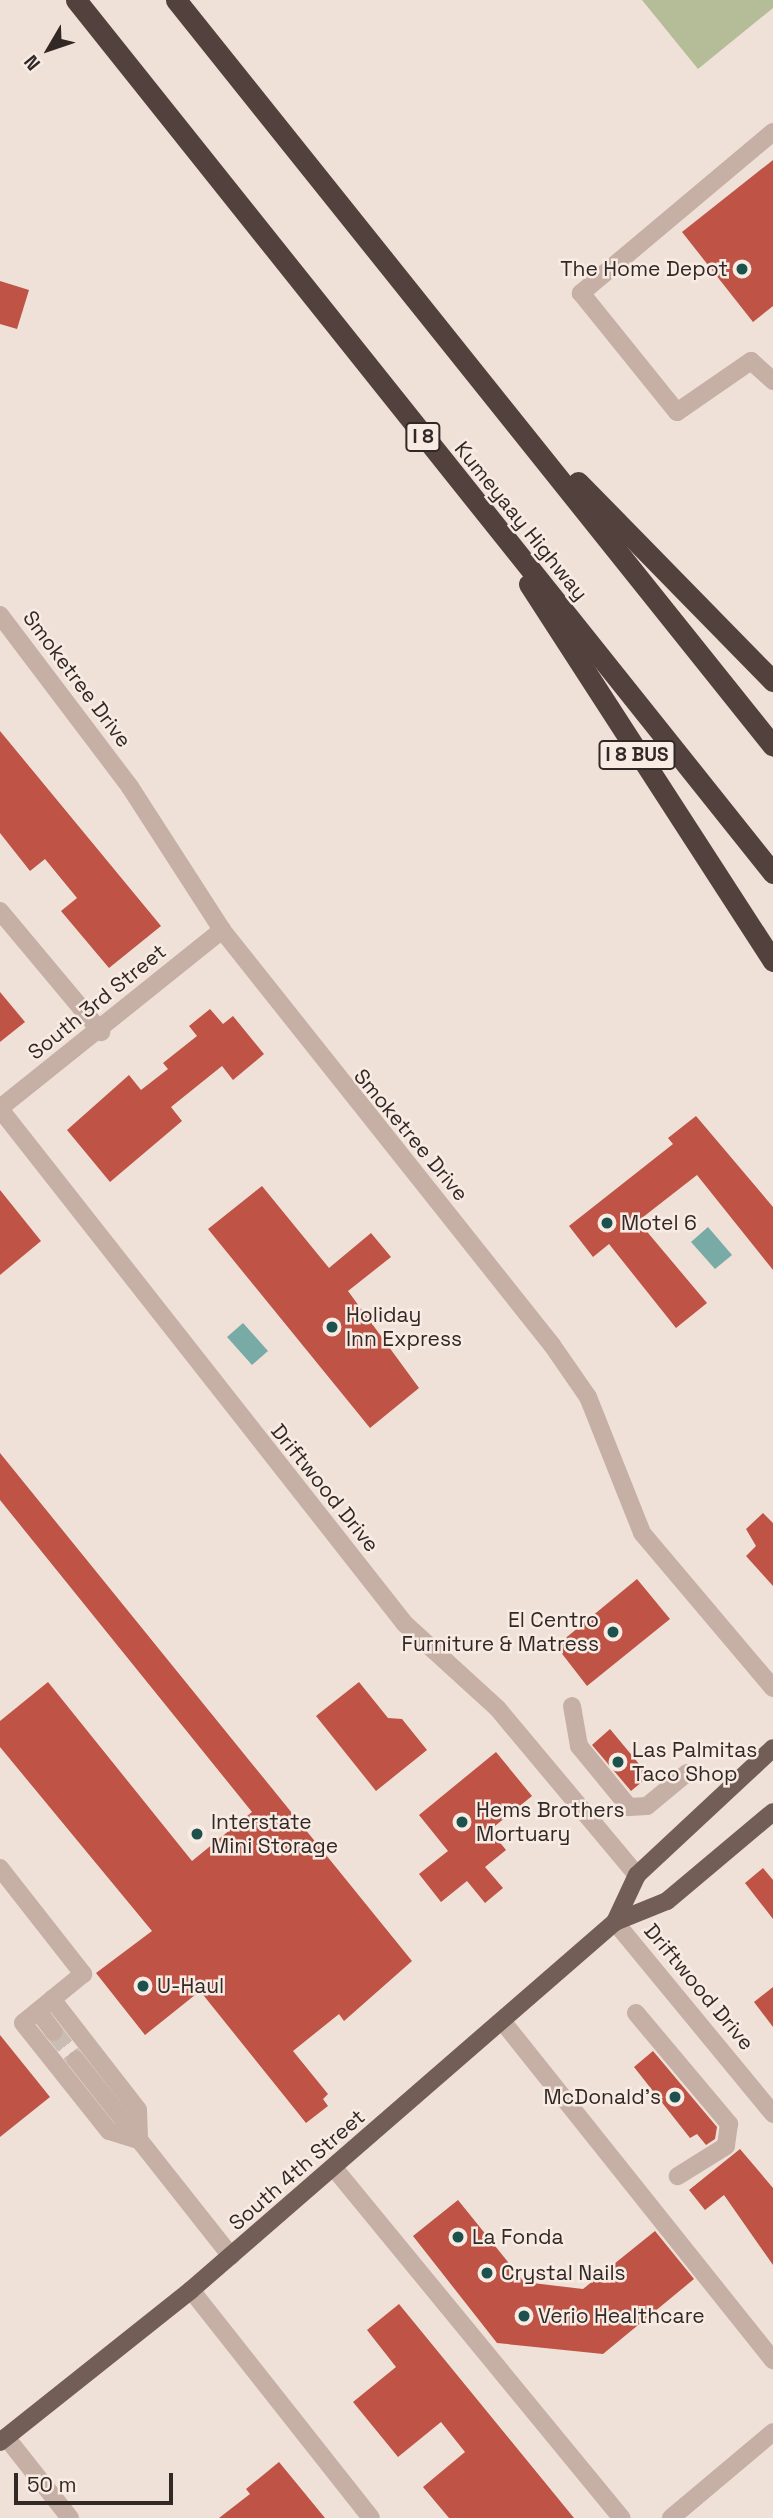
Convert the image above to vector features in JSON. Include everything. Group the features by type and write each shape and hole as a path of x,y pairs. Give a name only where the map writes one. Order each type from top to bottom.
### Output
{"highway":[{"name":"Kumeyaay Highway","path":"76,0 773,873"},
{"path":"176,0 773,746"},
{"path":"498,400 773,681"},
{"name":"I 8 BUS","path":"508,544 548,621 773,961"}],"main road":[{"name":"South 4th Street","path":"615,1922 637,1875 773,1748"},
{"name":"South 4th Street","path":"3,2440 191,2290 503,2022 615,1922 667,1901 773,1812"}],"street":[{"path":"773,132 581,293 677,412 751,360 773,381"},
{"name":"Smoketree Drive","path":"0,615 130,787 222,930 548,1339 589,1397 642,1533 773,1688"},
{"path":"0,911 101,1032"},
{"name":"South 3rd Street","path":"0,1108 101,1032 222,930"},
{"name":"Driftwood Drive","path":"0,1108 405,1624 498,1709 637,1875"},
{"path":"572,1706 579,1746 629,1807 647,1806 687,1773"},
{"path":"0,1868 83,1974 23,2023 109,2132 139,2140"},
{"name":"Driftwood Drive","path":"615,1922 773,2114"},
{"path":"52,1999 138,2110 139,2140"},
{"path":"38,2011 54,2032"},
{"path":"636,2013 729,2124 726,2146 678,2176"},
{"path":"503,2022 773,2360"},
{"path":"76,2060 231,2256"},
{"path":"334,2168 622,2518"},
{"path":"191,2290 370,2518"},
{"path":"671,2518 773,2432"},
{"path":"3,2440 70,2518"}],"green space":[{"path":"642,0 773,0 773,8 698,69"}],"water":[{"path":"708,1227 732,1255 715,1269 691,1242"},
{"path":"243,1323 268,1351 252,1365 227,1337"}],"building":[{"name":"The Home Depot","path":"773,160 773,306 753,322 682,232"},
{"path":"0,281 29,290 17,329 0,324"},
{"path":"0,731 161,926 109,968 61,911 77,898 45,859 30,871 0,833"},
{"path":"0,992 25,1022 0,1042"},
{"path":"210,1009 223,1024 233,1016 264,1054 233,1080 222,1066 171,1107 182,1121 110,1182 67,1130 129,1075 141,1090 168,1069 163,1063 197,1036 189,1026"},
{"name":"Motel 6","path":"696,1116 773,1207 773,1270 697,1175 638,1221 707,1303 676,1328 609,1244 593,1257 569,1226 673,1144 668,1138"},
{"name":"Holiday Inn Express","path":"262,1186 329,1268 371,1233 391,1257 348,1291 419,1388 370,1428 208,1229"},
{"path":"0,1190 41,1241 0,1275"},
{"path":"0,1453 412,1961 344,2021 339,2014 293,2051 328,2094 323,2099 328,2106 306,2123 200,1991 145,2035 96,1973 152,1931 0,1747 0,1721 48,1682 192,1861 252,1812 0,1500"},
{"path":"763,1513 773,1523 773,1586 746,1556 756,1546 746,1529"},
{"name":"El Centro Furniture & Matress","path":"637,1579 670,1619 587,1686 556,1646"},
{"path":"359,1682 388,1718 402,1719 427,1750 376,1791 316,1716"},
{"name":"Las Palmitas Taco Shop","path":"610,1729 649,1776 631,1791 592,1745"},
{"name":"Hems Brothers Mortuary","path":"496,1752 532,1796 490,1830 506,1850 485,1867 503,1888 485,1903 467,1881 441,1902 419,1874 448,1851 419,1815"},
{"path":"763,1868 773,1880 773,1919 745,1883"},
{"path":"773,1987 773,2027 754,2002"},
{"path":"0,2035 50,2097 0,2137"},
{"name":"McDonald's","path":"653,2051 717,2127 715,2139 706,2145 697,2134 690,2138 634,2067"},
{"path":"740,2149 773,2188 773,2265 724,2195 705,2210 689,2190"},
{"path":"458,2200 524,2282 583,2289 655,2231 694,2279 603,2354 497,2343 413,2236"},
{"path":"399,2304 574,2518 449,2518 423,2487 465,2452 441,2422 398,2457 353,2402 396,2367 367,2330"},
{"path":"279,2462 325,2518 219,2518 250,2494 246,2489"}],"tunnel":[{"path":"54,2032 76,2060"}],"place":[{"name":"The Home Depot","path":"742,269"},
{"name":"Motel 6","path":"607,1223"},
{"name":"Holiday Inn Express","path":"332,1327"},
{"name":"El Centro Furniture & Matress","path":"613,1632"},
{"name":"Las Palmitas Taco Shop","path":"618,1762"},
{"name":"Hems Brothers Mortuary","path":"462,1822"},
{"name":"Interstate Mini Storage","path":"197,1834"},
{"name":"U-Haul","path":"143,1986"},
{"name":"McDonald's","path":"675,2097"},
{"name":"La Fonda","path":"458,2237"},
{"name":"Crystal Nails","path":"487,2273"},
{"name":"Verio Healthcare","path":"524,2316"}]}
